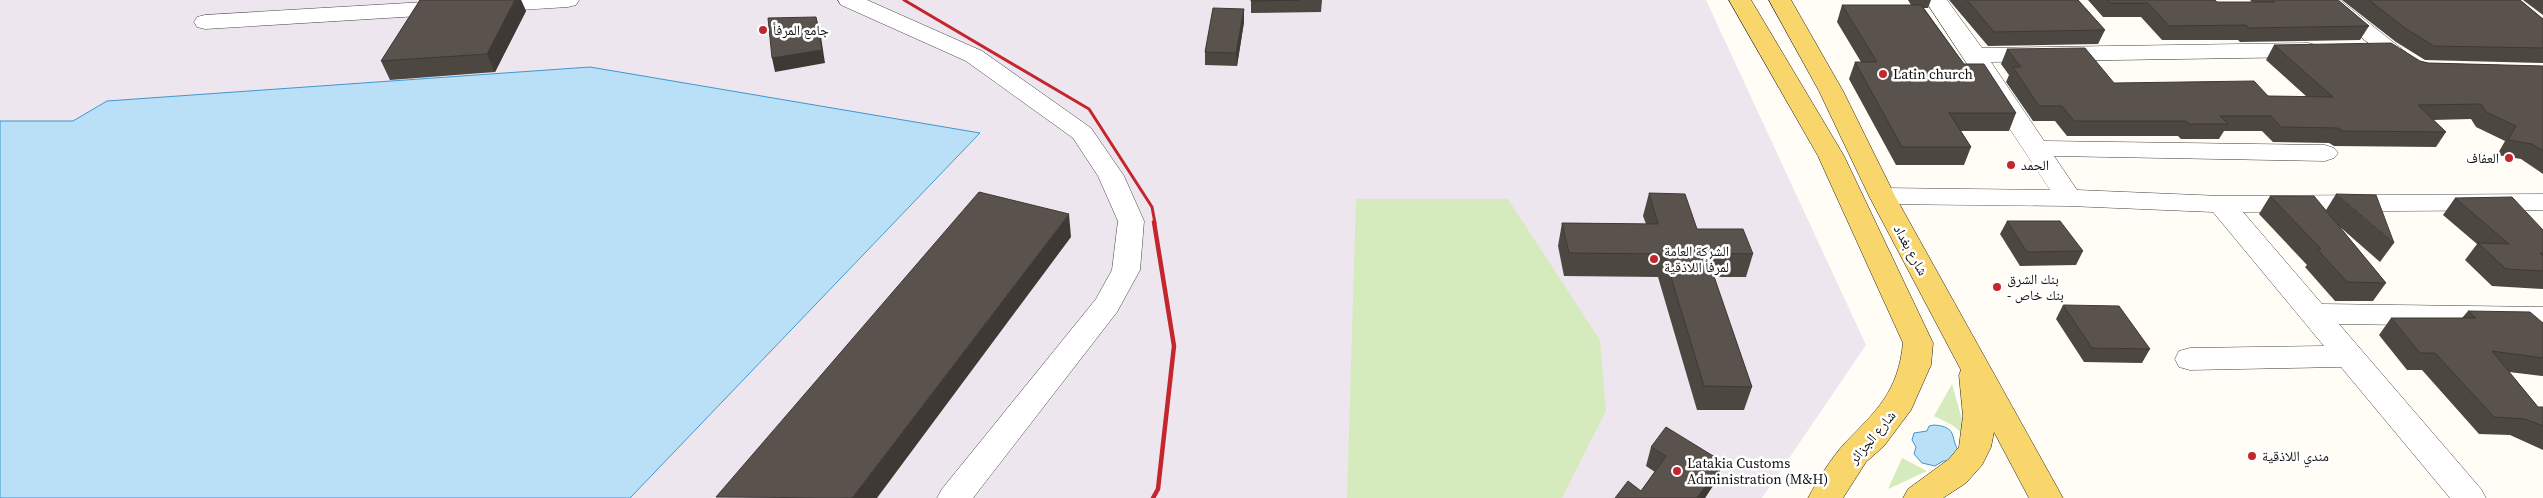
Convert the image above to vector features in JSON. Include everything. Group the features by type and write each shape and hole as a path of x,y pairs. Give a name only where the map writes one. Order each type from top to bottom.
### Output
{"main road":[{"name":"شارع الجزائر","path":"1740,0 1831,156 1918,343 1916,365 1900,402 1878,432 1855,454 1825,498"},
{"name":"شارع بغداد","path":"1780,0 1832,91 1882,196 2046,498"},
{"path":"1920,498 1955,472 1971,456 1977,435 1978,406 1974,374 1967,352"}],"street":[{"path":"205,22 568,0"},
{"path":"849,0 974,56 1082,134 1111,176 1131,221 1126,270 1107,305 954,498"},
{"path":"1936,0 1975,55 2069,198"},
{"path":"2326,0 2407,63 2419,69 2431,71"},
{"path":"2103,33 2121,53"},
{"path":"2357,50 2387,49"},
{"path":"1975,55 2328,50"},
{"path":"2036,148 2325,153"},
{"path":"1882,196 2069,198 2221,204 2543,202"},
{"path":"2221,204 2469,498"},
{"path":"2315,314 2543,316"},
{"path":"2190,359 2350,356"}],"shaded area":[{"path":"0,0 1706,0 1866,345 1762,498 630,498 980,134 590,67 107,101 73,121 0,121"}],"green space":[{"path":"1356,199 1508,199 1600,340 1606,411 1562,498 1347,498"},
{"path":"1952,384 1967,437 1952,425 1934,416"},
{"path":"1902,458 1927,471 1888,489"}],"water":[{"path":"590,67 980,133 630,498 0,498 0,121 73,121 107,101"},
{"path":"1934,425 1950,430 1958,450 1950,461 1943,461 1935,466 1922,463 1914,454 1916,447 1912,440 1914,433 1927,431 1929,426"}],"building":[{"path":"420,0 515,0 487,54 381,61"},
{"path":"1251,0 1300,0 1251,1"},
{"path":"1967,0 2078,0 2105,30 1994,32"},
{"path":"2107,0 2275,2 2273,0 2338,0 2369,26 2248,28 2246,25 2169,26 2148,3 2110,3"},
{"path":"2369,0 2520,0 2543,19 2543,48 2434,46 2405,28"},
{"path":"1842,5 1921,5 1964,64 1984,64 2016,113 1949,113 1971,147 1902,147 1855,62 1877,62"},
{"path":"1213,8 1244,9 1236,53 1205,52"},
{"path":"816,17 822,50 772,58 768,18"},
{"path":"2391,43 2420,61 2428,63 2543,66 2543,151 2532,144 2508,140 2516,126 2486,112 2481,104 2418,105 2446,132 2343,131 2338,128 2281,127 2271,116 2220,116 2228,124 2189,124 2186,121 2074,121 2062,106 2039,106 2013,67 2021,67 2007,49 2085,48 2114,83 2254,81 2268,96 2333,97 2274,45"},
{"path":"979,192 1069,214 852,498 716,497"},
{"path":"1649,193 1685,194 1697,229 1743,229 1753,254 1706,253 1752,387 1704,386 1664,254 1569,253 1562,223 1658,224"},
{"path":"2336,194 2376,195 2394,243"},
{"path":"2270,196 2314,196 2386,283 2347,282 2317,249 2321,249"},
{"path":"2512,197 2543,230 2543,254 2540,253 2543,256 2543,271 2506,269 2478,243 2509,244 2455,198"},
{"path":"2007,221 2060,221 2083,251 2027,252"},
{"path":"2063,305 2119,306 2150,349 2092,348"},
{"path":"2468,311 2530,312 2543,323 2543,358 2492,351 2538,407 2543,407 2543,426 2525,419 2494,417 2435,353 2420,353 2391,318 2476,318"},
{"path":"1666,427 1723,462 1697,498 1615,498 1628,481 1641,491 1666,456 1651,447"}],"railway":[{"path":"904,0 1089,109 1152,207 1155,223"},
{"path":"1153,498 1158,489 1174,346 1154,222"}],"place":[{"name":"جامع المرفأ","path":"763,30"},
{"name":"Latin church","path":"1883,74"},
{"name":"العفاف","path":"2509,158"},
{"name":"الحمد","path":"2011,165"},
{"name":"الشركة العامة لمرفأ اللاذقية","path":"1654,259"},
{"name":"بنك الشرق - بنك خاص","path":"1997,287"},
{"name":"مندي اللاذقية","path":"2252,456"},
{"name":"Latakia Customs Administration (M&H)","path":"1677,471"}]}
